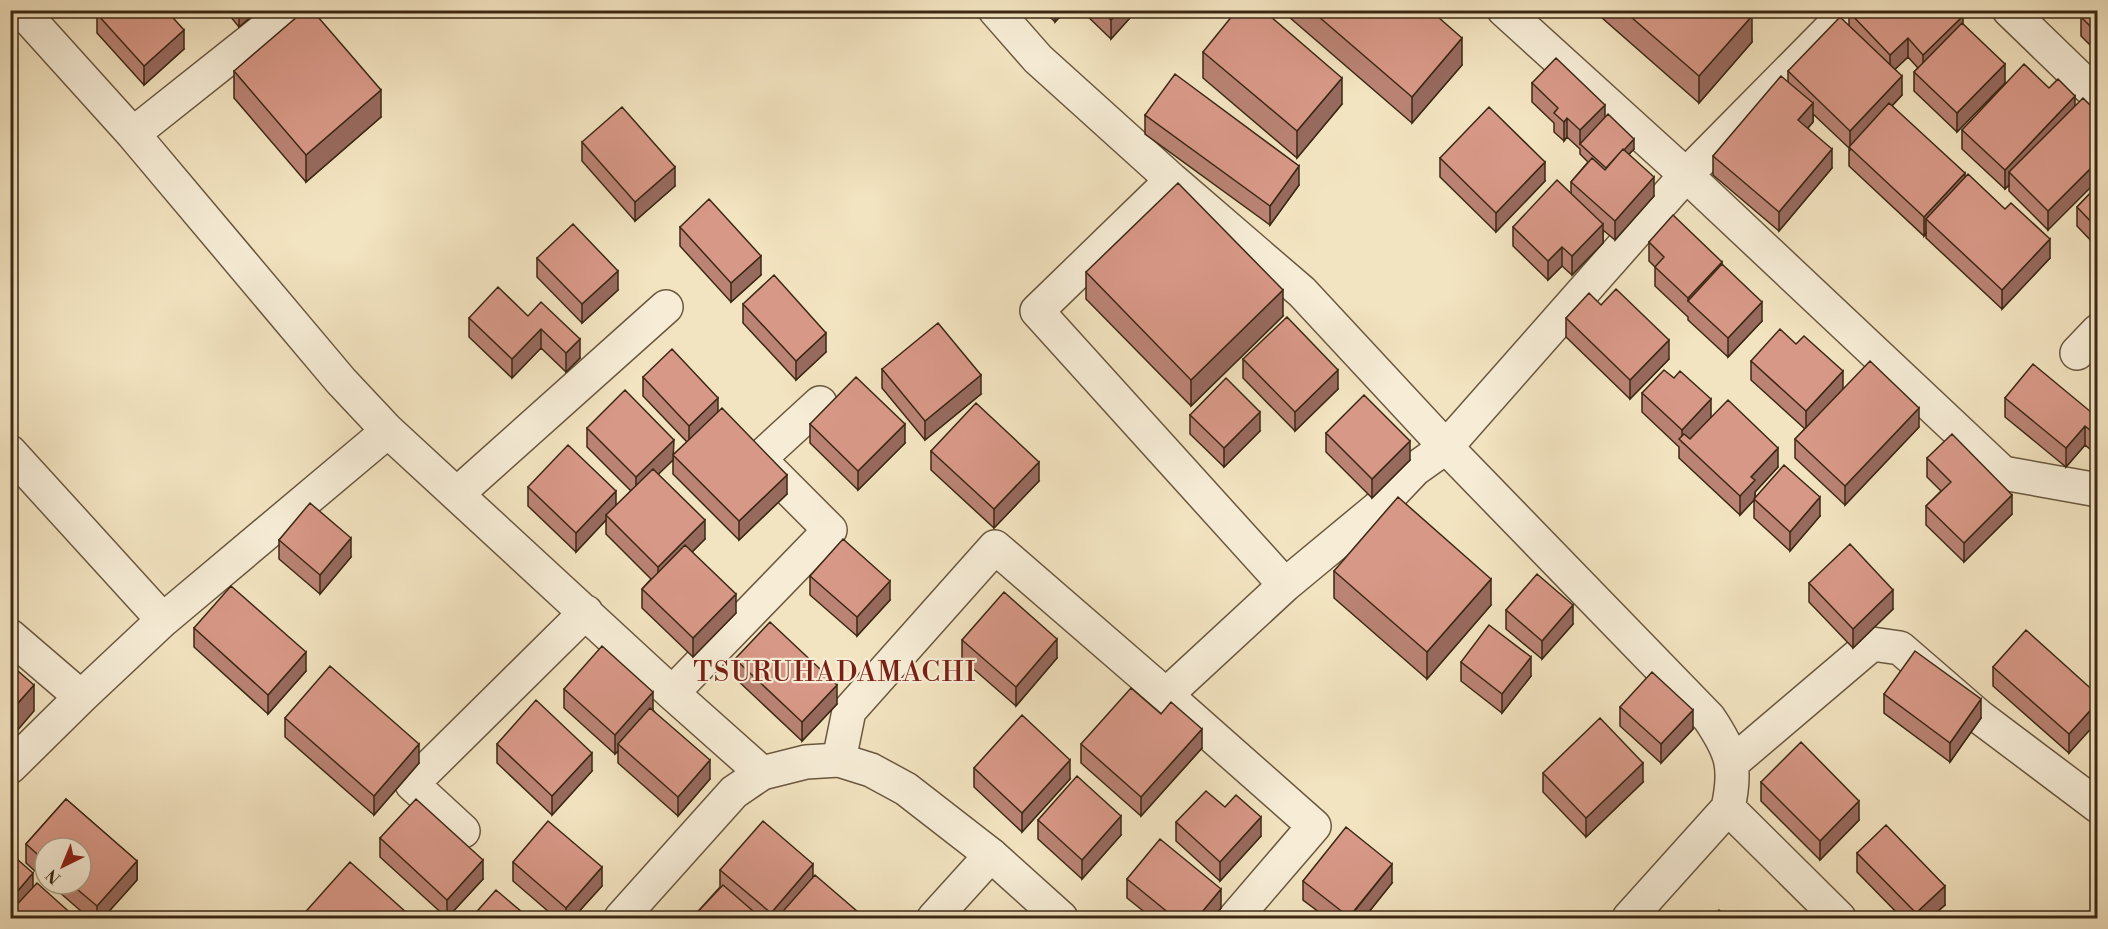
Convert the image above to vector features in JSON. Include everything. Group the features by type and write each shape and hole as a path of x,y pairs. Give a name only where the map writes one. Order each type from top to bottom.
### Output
{"street":[{"path":"21,10 133,134 341,381 388,431 762,773"},
{"path":"133,134 289,10"},
{"path":"995,10 1038,59 1172,180 1302,292 1446,447 1709,718 1725,742 1732,763 1733,785 1728,808 1629,918"},
{"path":"1504,10 1686,175 2003,473 2097,490"},
{"path":"1166,695 1285,585 1378,508 1415,469 1446,447 1686,175 1849,10"},
{"path":"2009,10 2097,96"},
{"path":"1172,180 1037,311 1285,585"},
{"path":"458,494 666,307"},
{"path":"672,693 830,530 759,459 820,403"},
{"path":"10,767 163,620 388,431"},
{"path":"10,452 163,620"},
{"path":"839,760 849,711 995,547 1314,826 1235,918"},
{"path":"463,831 412,784 586,612"},
{"path":"10,636 81,697"},
{"path":"1732,763 1872,644 1900,648 1981,718 2097,806"},
{"path":"621,918 734,792 762,773 806,762 839,760 872,770 906,789 991,855 1062,918"},
{"path":"1728,808 1839,918"},
{"path":"934,918 991,855"}],"building":[{"path":"101,10 166,10 184,30 144,66 97,14"},
{"path":"305,10 312,10 381,90 306,155 234,71"},
{"path":"1101,10 1120,10 1111,20"},
{"path":"1237,10 1263,10 1342,78 1297,131 1203,52"},
{"path":"1311,10 1430,10 1462,38 1412,97"},
{"path":"1623,10 1746,10 1752,16 1699,76"},
{"path":"1851,10 1958,10 1963,16 1923,55 1908,38 1890,55 1849,12"},
{"path":"2087,10 2097,10 2097,33 2081,17"},
{"path":"1840,17 1902,76 1850,131 1788,71"},
{"path":"1962,23 2005,64 1957,113 1914,72"},
{"path":"1556,58 1605,105 1580,130 1567,118 1564,122 1554,113 1558,108 1532,83"},
{"path":"2024,64 2049,88 2058,79 2075,96 2005,170 1962,130"},
{"path":"1175,74 1299,166 1270,206 1145,115"},
{"path":"1781,76 1813,103 1798,120 1832,149 1779,212 1713,156"},
{"path":"2083,98 2097,112 2097,162 2048,211 2009,172"},
{"path":"1889,103 1965,173 1924,217 1849,147"},
{"path":"622,107 675,167 635,202 582,142"},
{"path":"1489,107 1545,162 1496,213 1440,158"},
{"path":"1608,114 1634,139 1606,168 1580,144"},
{"path":"1623,149 1654,177 1615,221 1571,182 1592,158 1605,170"},
{"path":"1968,174 2005,209 2011,203 2050,239 2002,290 1926,219"},
{"path":"1557,180 1603,224 1572,256 1562,247 1548,261 1513,227"},
{"path":"1178,183 1283,290 1191,380 1086,272"},
{"path":"2097,186 2097,228 2077,207"},
{"path":"709,199 761,256 731,283 680,227"},
{"path":"1673,215 1722,262 1688,298 1655,267 1664,257 1649,242"},
{"path":"573,224 618,271 582,304 537,258"},
{"path":"1722,264 1762,302 1728,338 1688,301"},
{"path":"774,275 826,333 796,361 743,304"},
{"path":"498,287 528,316 541,302 580,339 566,353 541,329 512,359 469,318"},
{"path":"1616,289 1669,340 1630,380 1566,318 1589,293 1601,305"},
{"path":"1287,317 1338,370 1295,412 1243,359"},
{"path":"938,323 981,375 925,421 882,369"},
{"path":"1780,329 1796,344 1804,336 1843,371 1806,411 1751,361"},
{"path":"672,349 718,398 689,426 643,377"},
{"path":"1870,361 1919,408 1845,486 1795,439"},
{"path":"2033,364 2097,417 2097,436 2085,426 2066,448 2005,398"},
{"path":"1664,370 1674,378 1680,371 1711,399 1682,430 1642,393"},
{"path":"856,377 905,424 858,471 810,424"},
{"path":"1226,378 1260,412 1224,448 1190,415"},
{"path":"625,390 674,440 636,477 587,428"},
{"path":"1364,395 1410,441 1372,479 1326,433"},
{"path":"1728,400 1778,448 1751,477 1755,480 1740,496 1679,439 1684,434 1690,439"},
{"path":"976,403 1039,462 994,509 931,451"},
{"path":"722,408 787,475 739,521 673,455"},
{"path":"1952,434 2012,495 1964,543 1926,506 1951,482 1927,458"},
{"path":"568,445 616,491 576,533 528,487"},
{"path":"1784,465 1820,497 1790,532 1754,499"},
{"path":"653,469 705,520 658,567 606,515"},
{"path":"1398,497 1491,579 1427,652 1334,571"},
{"path":"310,503 351,538 320,575 279,540"},
{"path":"843,539 890,581 857,617 810,576"},
{"path":"1850,544 1893,590 1853,629 1809,583"},
{"path":"685,545 736,594 693,638 642,589"},
{"path":"1537,574 1573,605 1542,641 1506,610"},
{"path":"231,586 306,652 268,695 194,628"},
{"path":"1004,592 1057,639 1016,687 962,640"},
{"path":"770,622 837,685 802,722 735,659"},
{"path":"1489,625 1531,657 1502,694 1461,662"},
{"path":"2026,630 2097,694 2097,703 2069,734 1993,667"},
{"path":"602,646 653,692 615,735 564,689"},
{"path":"1915,651 1981,699 1950,743 1884,694"},
{"path":"10,664 34,685 10,712"},
{"path":"330,666 419,744 374,796 285,718"},
{"path":"1652,672 1693,710 1661,744 1620,707"},
{"path":"1131,688 1161,714 1171,702 1202,729 1141,797 1081,744"},
{"path":"536,700 592,753 552,796 497,744"},
{"path":"650,708 710,760 678,797 618,744"},
{"path":"1022,715 1070,760 1022,813 974,768"},
{"path":"1600,718 1643,763 1586,818 1543,773"},
{"path":"1801,742 1859,801 1820,841 1761,782"},
{"path":"1077,776 1121,816 1082,860 1038,820"},
{"path":"1206,791 1225,807 1236,795 1261,817 1220,862 1176,822"},
{"path":"66,799 137,861 97,906 85,896 93,896 93,836 33,836"},
{"path":"416,799 483,860 447,900 380,838"},
{"path":"548,821 602,867 566,908 513,862"},
{"path":"763,821 813,864 771,913 720,870"},
{"path":"1886,825 1945,886 1916,913 1857,853"},
{"path":"1346,827 1392,864 1349,917 1303,881"},
{"path":"33,836 33,850 26,844"},
{"path":"1160,839 1221,889 1197,918 1175,918 1127,879"},
{"path":"10,853 33,873 10,900"},
{"path":"350,862 407,913 402,918 300,918"},
{"path":"815,875 865,918 777,918"},
{"path":"723,885 761,918 692,918"},
{"path":"33,887 33,896 51,896 76,918 15,918 10,915 10,912"},
{"path":"496,890 529,918 471,918"},
{"path":"1719,910 1730,918 1712,918"}],"district":[{"name":"TSURUHADAMACHI","path":"835,672"}]}
